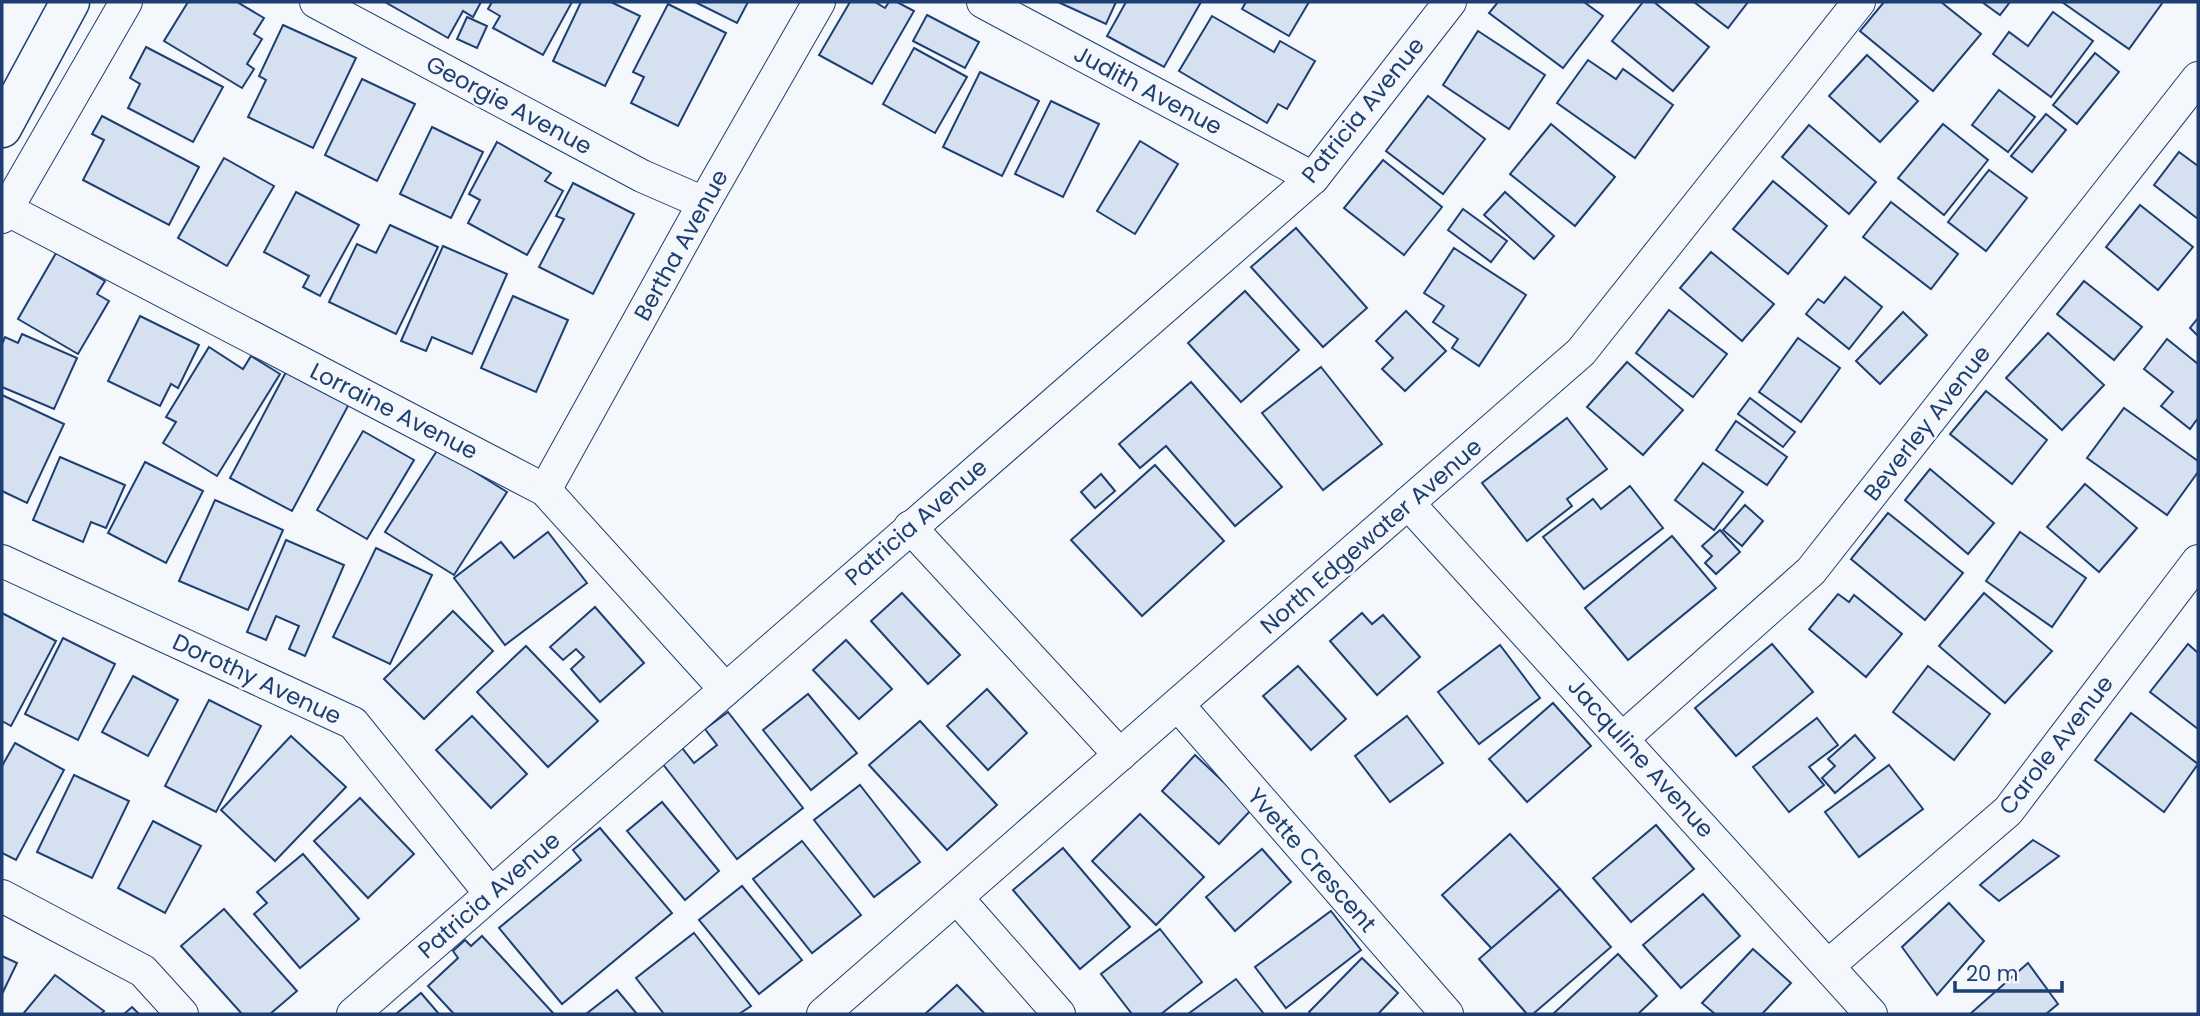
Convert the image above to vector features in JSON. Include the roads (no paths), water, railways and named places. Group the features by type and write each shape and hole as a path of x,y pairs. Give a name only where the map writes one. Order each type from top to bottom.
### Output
{"main road":[{"path":"2,128 70,2"}],"street":[{"path":"4,213 126,2"},
{"name":"Georgie Avenue","path":"316,2 642,176 705,202"},
{"name":"Bertha Avenue","path":"545,490 819,2"},
{"name":"Judith Avenue","path":"983,2 1313,178"},
{"name":"Patricia Avenue","path":"353,1014 1313,178 1450,2"},
{"name":"North Edgewater Avenue","path":"824,1014 1581,352 1859,2"},
{"name":"Beverley Avenue","path":"1623,738 1811,571 2198,78"},
{"name":"Lorraine Avenue","path":"4,213 545,490 725,689"},
{"name":"Jacquline Avenue","path":"1408,503 1871,1014"},
{"path":"911,527 1120,755"},
{"name":"Dorothy Avenue","path":"2,561 353,723 491,893"},
{"name":"Carole Avenue","path":"1829,965 2008,811 2198,561"},
{"name":"Yvette Crescent","path":"1178,705 1447,1014"},
{"path":"2,896 143,971 182,1014"},
{"path":"957,898 1059,1014"}]}
